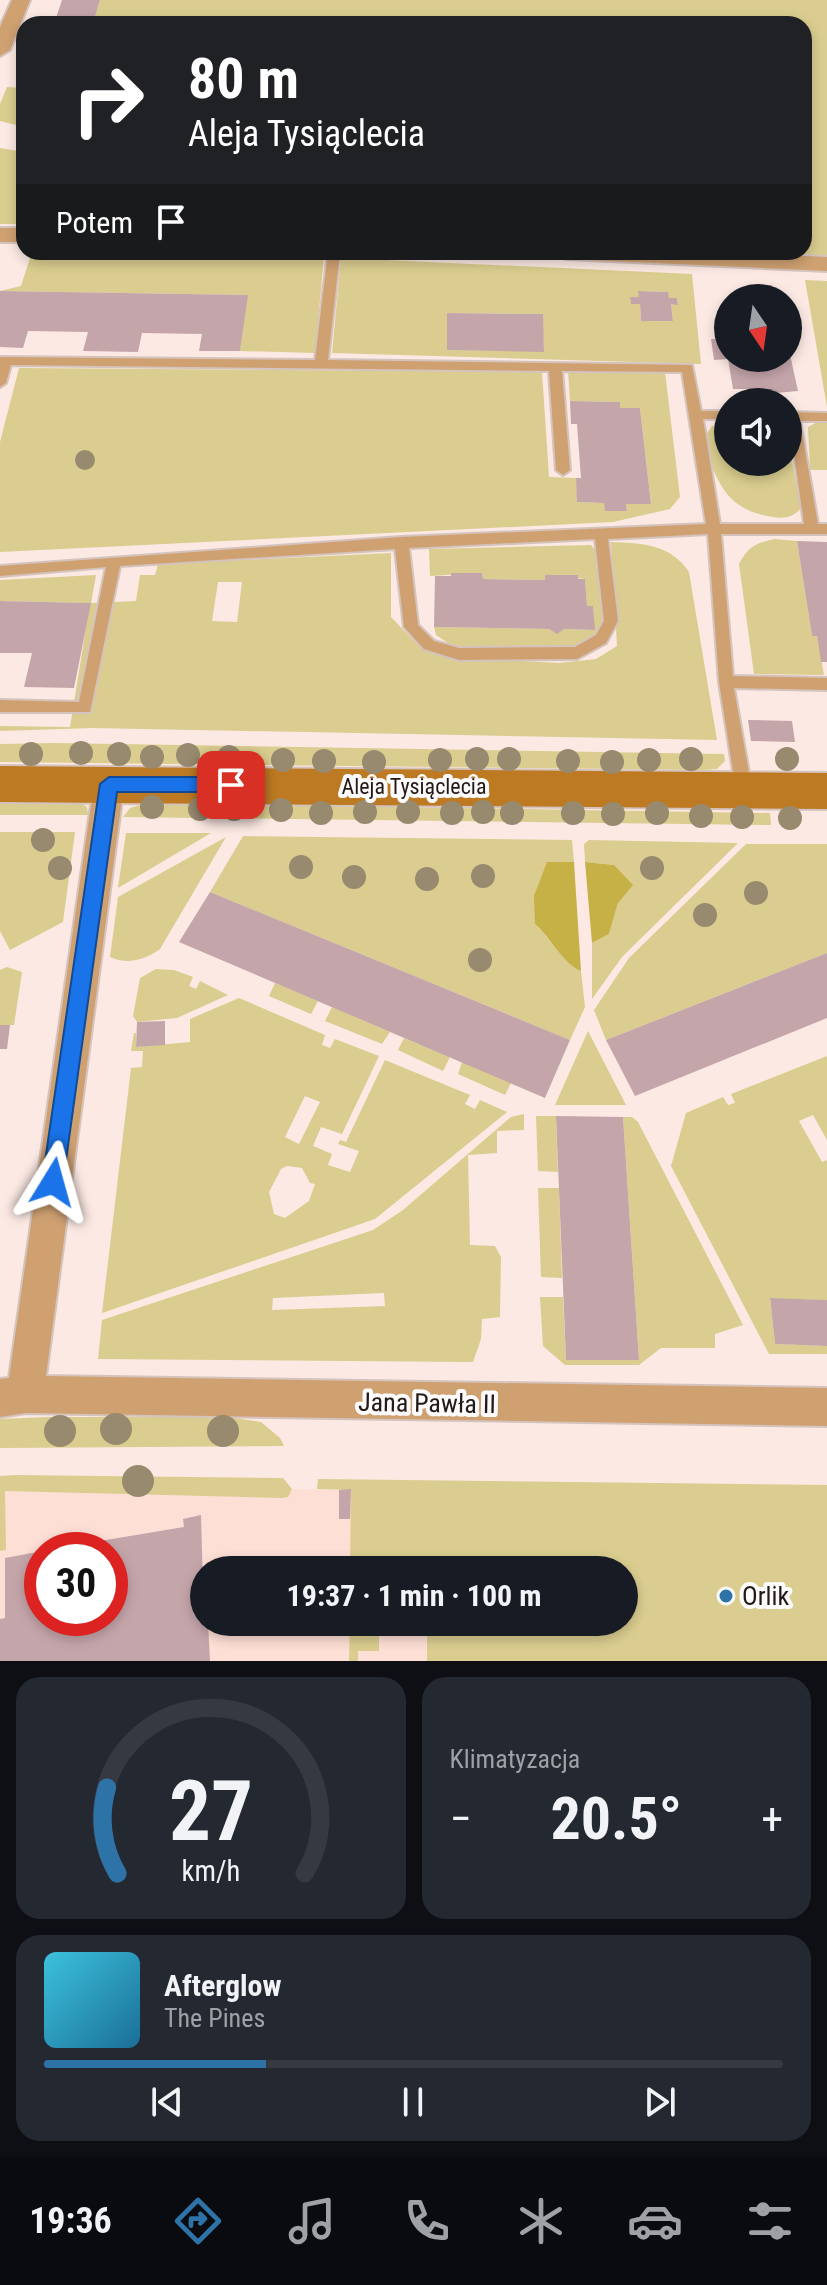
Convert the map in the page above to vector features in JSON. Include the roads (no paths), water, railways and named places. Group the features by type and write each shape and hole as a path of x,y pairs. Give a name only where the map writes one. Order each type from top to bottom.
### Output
{"street":[{"path":"1,47 21,0"},
{"path":"740,260 827,264"},
{"name":"Aleja Tysiąclecia","path":"0,784 827,791"},
{"name":"Jana Pawła II","path":"109,784 33,1319 13,1396 827,1407"}],"lane":[{"path":"321,364 333,260"},
{"path":"0,383 3,361 688,368 714,529 726,682 744,790"},
{"path":"555,368 563,470"},
{"path":"694,415 714,415"},
{"path":"802,416 827,417"},
{"path":"0,571 401,542 714,529 819,528 802,462"},
{"path":"401,542 411,627 429,645 459,654 577,653 601,639 611,621 601,534"},
{"path":"0,706 85,708 114,561"},
{"path":"726,682 827,684"}],"place":[{"name":"Orlik","path":"726,1596"}]}
